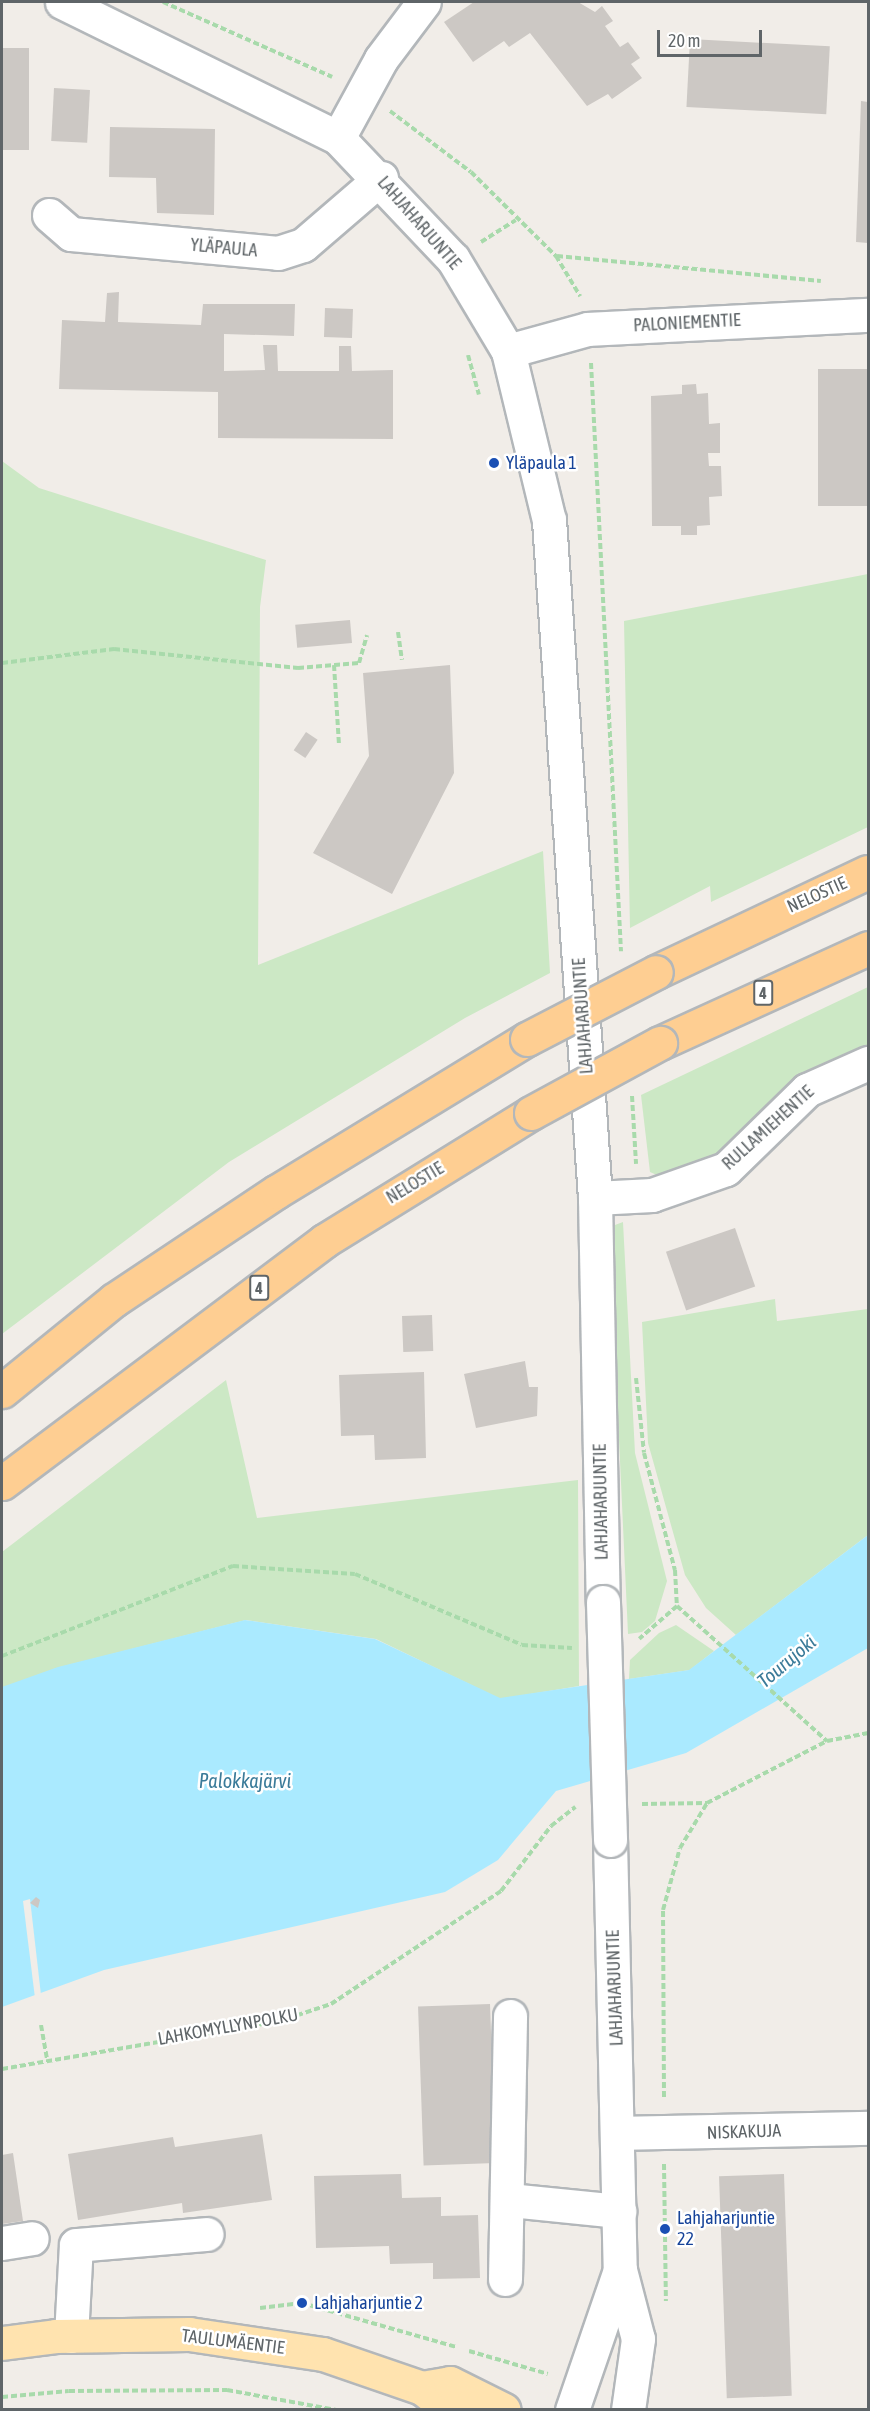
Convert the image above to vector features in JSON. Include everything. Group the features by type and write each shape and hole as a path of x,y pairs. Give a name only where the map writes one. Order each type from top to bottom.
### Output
{"highway":[{"name":"NELOSTIE","path":"2,1391 114,1300 276,1192 527,1039 656,972 868,872"},
{"name":"NELOSTIE","path":"2,1483 324,1241 531,1113 660,1043 868,948"}],"main road":[{"name":"TAULUMÄENTIE","path":"2,2343 71,2336 189,2334 323,2354 422,2388 450,2409"},
{"name":"TAULUMÄENTIE","path":"422,2388 450,2383 504,2409"}],"street":[{"name":"LAHJAHARJUNTIE","path":"62,2 338,138 381,178 453,259 508,351 549,520 595,1198 603,1602 619,2133 620,2270 638,2339 628,2409"},
{"path":"338,138 381,59 424,2"},
{"name":"YLÄPAULA","path":"49,214 71,234 278,253 303,245 381,178"},
{"name":"PALONIEMENTIE","path":"508,351 588,329 868,315"},
{"name":"RULLAMIEHENTIE","path":"595,1198 634,1196 726,1169 807,1090 868,1063"},
{"path":"505,2279 510,2200 510,2016"},
{"name":"NISKAKUJA","path":"619,2133 868,2128"},
{"path":"510,2200 620,2211"},
{"path":"71,2336 76,2245 207,2234"},
{"name":"LAHJAHARJUNTIE","path":"572,2409 620,2270"}],"path":[{"path":"556,256 828,281"},
{"path":"398,632 402,660"},
{"path":"2,663 114,649 298,668 359,663 367,635"},
{"path":"333,665 339,744"},
{"path":"619,921 621,955"},
{"path":"632,1092 634,1196"},
{"path":"634,1366 644,1453 675,1570 677,1606"},
{"path":"2,1656 232,1566 355,1574 522,1646 582,1649"},
{"path":"677,1606 703,1625 827,1741"},
{"path":"635,1641 677,1606"},
{"path":"663,1910 680,1848 706,1803 827,1741 868,1732"},
{"name":"LAHKOMYLLYNPOLKU","path":"2,2069 280,2021 332,2004 501,1891 520,1871"},
{"path":"41,2025 47,2060"},
{"path":"2,2397 69,2391 227,2390 336,2409"}],"green space":[{"path":"2,461 39,488 266,560 260,607 258,965 543,851 550,973 465,1018 229,1162 2,1334"},
{"path":"868,574 868,827 711,902 710,886 630,928 624,621"},
{"path":"868,987 868,1049 732,1154 659,1176 650,1172 641,1095"},
{"path":"623,1222 635,1453 667,1581 655,1621 642,1632 628,1634 610,1245 615,1225"},
{"path":"775,1299 777,1321 868,1309 868,1535 736,1635 706,1608 685,1575 648,1443 642,1322"},
{"path":"226,1380 257,1518 578,1480 579,1686 500,1699 376,1639 246,1620 61,1667 2,1688 2,1552"},
{"path":"676,1625 714,1651 690,1670 629,1679 630,1660 659,1633"}],"water":[{"name":"Palokkajärvi","path":"868,1535 868,1648 686,1753 556,1791 498,1860 445,1892 104,1970 2,2007 2,1687 58,1667 245,1620 375,1639 500,1698 689,1670"}],"pier":[{"path":"30,1899 41,1995 35,1998 23,1901"}],"building":[{"path":"474,2 578,2 595,12 602,6 613,21 605,26 620,47 628,42 640,58 631,64 642,78 612,99 608,94 587,106 530,33 509,47 504,41 473,62 444,22"},
{"path":"690,39 830,46 826,114 686,107"},
{"path":"2,48 29,48 29,150 2,150"},
{"path":"54,88 90,90 87,143 51,141"},
{"path":"861,101 868,102 868,243 856,242"},
{"path":"110,127 215,129 214,215 157,213 156,178 109,177"},
{"path":"119,292 118,322 201,325 203,304 295,304 294,336 224,334 224,371 265,370 263,345 277,345 278,371 339,371 339,346 351,346 352,371 393,370 393,439 218,438 218,392 59,389 62,320 105,322 107,293"},
{"path":"325,308 353,309 352,338 324,337"},
{"path":"818,369 868,369 868,506 818,506"},
{"path":"696,384 697,394 708,393 709,424 720,423 720,453 708,453 709,466 721,466 722,496 709,497 710,525 697,526 697,535 681,535 681,526 652,526 651,396 682,394 682,385"},
{"path":"350,620 352,643 297,648 295,625"},
{"path":"450,665 454,773 392,894 313,853 369,756 363,673"},
{"path":"306,732 318,740 305,758 294,750"},
{"path":"735,1228 755,1287 686,1310 666,1252"},
{"path":"432,1315 433,1351 403,1352 402,1316"},
{"path":"525,1361 529,1387 538,1387 537,1416 476,1428 464,1374"},
{"path":"424,1372 426,1458 375,1460 374,1435 341,1436 339,1375"},
{"path":"36,1897 40,1900 38,1908 30,1903"},
{"path":"490,2004 496,2163 424,2165 418,2007"},
{"path":"262,2134 272,2200 183,2213 182,2203 78,2220 68,2154 173,2137 175,2147"},
{"path":"13,2153 23,2221 2,2224 2,2155"},
{"path":"401,2174 402,2198 441,2197 441,2216 478,2215 480,2278 433,2279 433,2263 390,2264 389,2246 316,2248 314,2176"},
{"path":"784,2174 792,2396 727,2398 719,2176"}],"place":[{"name":"Yläpaula 1","path":"494,463"},
{"name":"Lahjaharjuntie 22","path":"665,2229"},
{"name":"Lahjaharjuntie 2","path":"302,2303"}],"water label":[{"name":"Tourujoki","path":"786,1661"}]}
